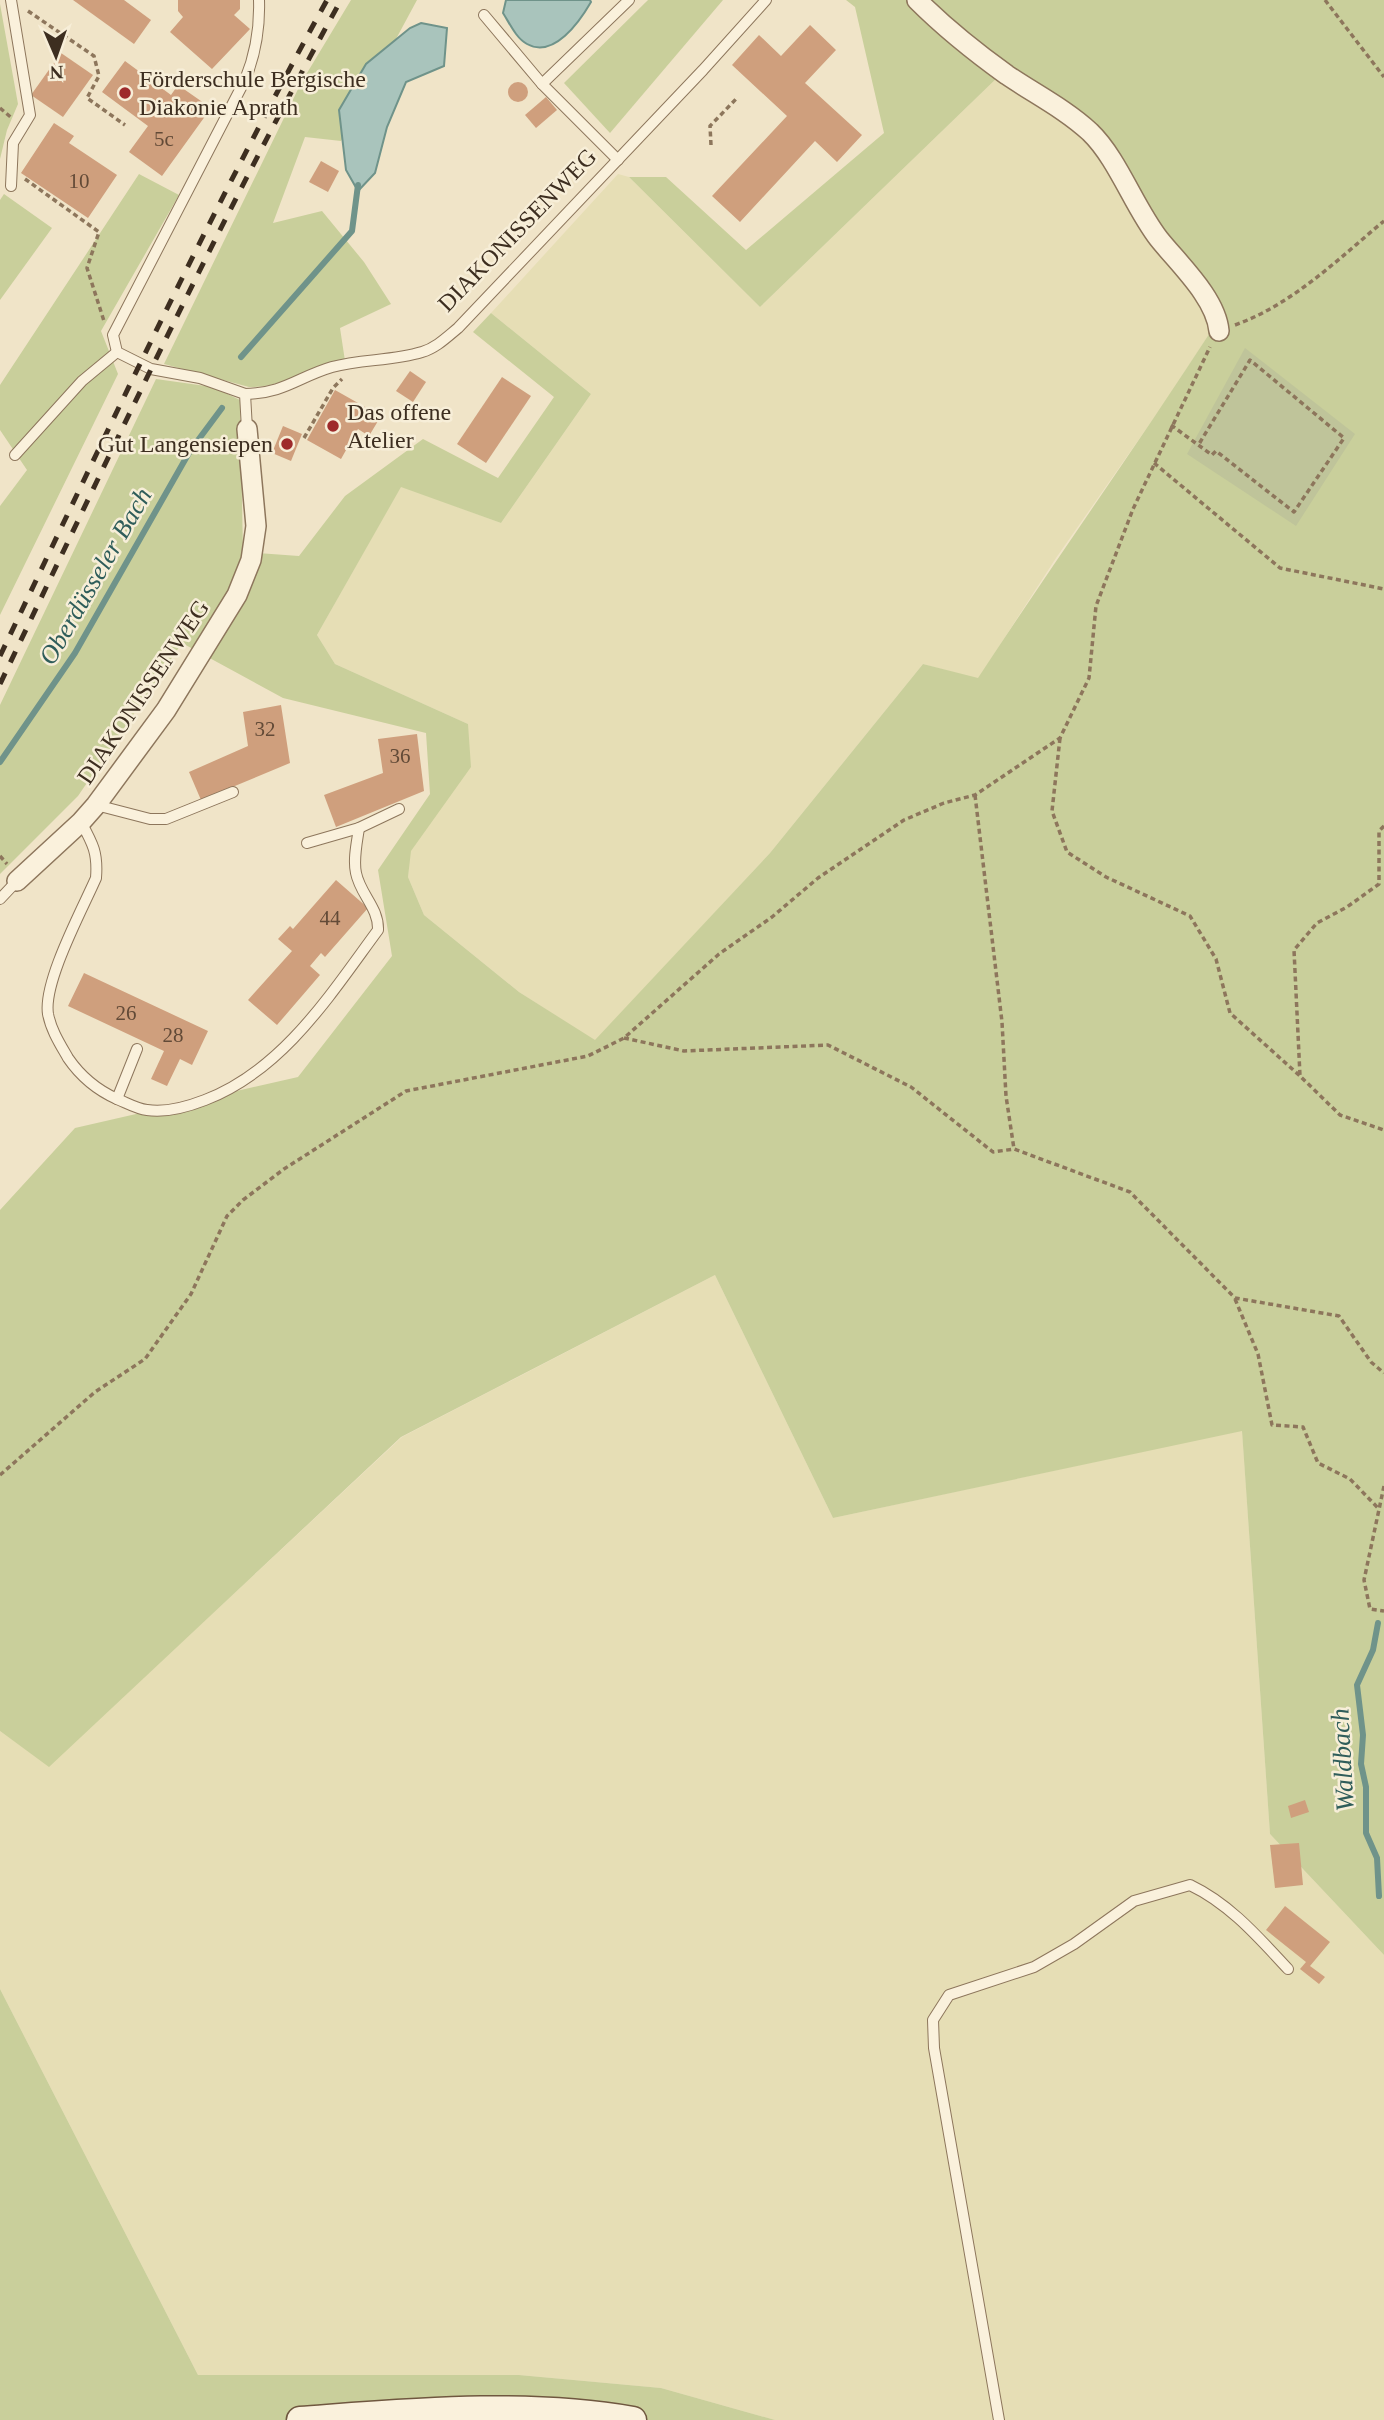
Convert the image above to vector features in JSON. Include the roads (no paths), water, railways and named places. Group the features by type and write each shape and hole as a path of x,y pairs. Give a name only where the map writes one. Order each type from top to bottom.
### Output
{"main road":[{"path":"300,2420 502,2409 598,2414 633,2420"}],"street":[{"path":"918,0 946,29 1007,75 1070,115 1092,134 1106,151 1152,229 1208,300 1217,318 1219,331"},
{"name":"DIAKONISSENWEG","path":"17,881 96,805 166,710 237,595 251,560 256,526 247,429"}],"lane":[{"path":"15,455 82,381 117,352 113,335 118,322 245,80 258,37 259,0"},
{"name":"DIAKONISSENWEG","path":"117,352 151,369 200,378 245,394 281,389 328,368 360,359 390,359 424,352 458,328 766,0"},
{"path":"11,186 13,143 30,116 12,1"},
{"path":"542,84 622,2"},
{"path":"484,15 542,84 618,160"},
{"name":"DIAKONISSENWEG","path":"245,394 247,429"},
{"path":"96,805 150,819 166,819 233,792"},
{"path":"307,843 359,828 400,809"},
{"path":"81,822 94,845 98,860 96,878 50,982 48,1014 57,1040 75,1067 99,1091 145,1110 163,1111 191,1106 223,1093 250,1077 293,1040 378,930 379,918 360,886 355,871 359,828"},
{"name":"DIAKONISSENWEG","path":"0,899 17,881"},
{"path":"117,1099 137,1049"},
{"path":"999,2420 934,2048 933,2020 949,1995 1034,1967 1074,1944 1134,1900 1190,1885 1211,1895 1251,1930 1288,1969"}],"water":[{"path":"506,0 591,2 565,36 547,46 537,47 527,44 514,30 503,13"},
{"path":"421,23 447,28 444,66 406,82 387,127 375,173 358,191 346,170 339,110 366,64 410,28"}],"waterway":[{"name":"Oberdüsseler Bach","path":"241,357 352,231 358,185"},
{"name":"Oberdüsseler Bach","path":"0,762 75,653 190,451 222,408"},
{"name":"Waldbach","path":"1378,1623 1373,1650 1357,1685 1363,1735 1361,1764 1366,1787 1366,1833 1377,1858 1379,1896"}],"railway":[{"path":"0,656 199,244 327,0"},
{"path":"0,684 208,254 341,0"}],"place":[{"name":"Förderschule Bergische Diakonie Aprath","path":"125,93"},
{"name":"Das offene Atelier","path":"333,426"},
{"name":"Gut Langensiepen","path":"287,444"}]}
